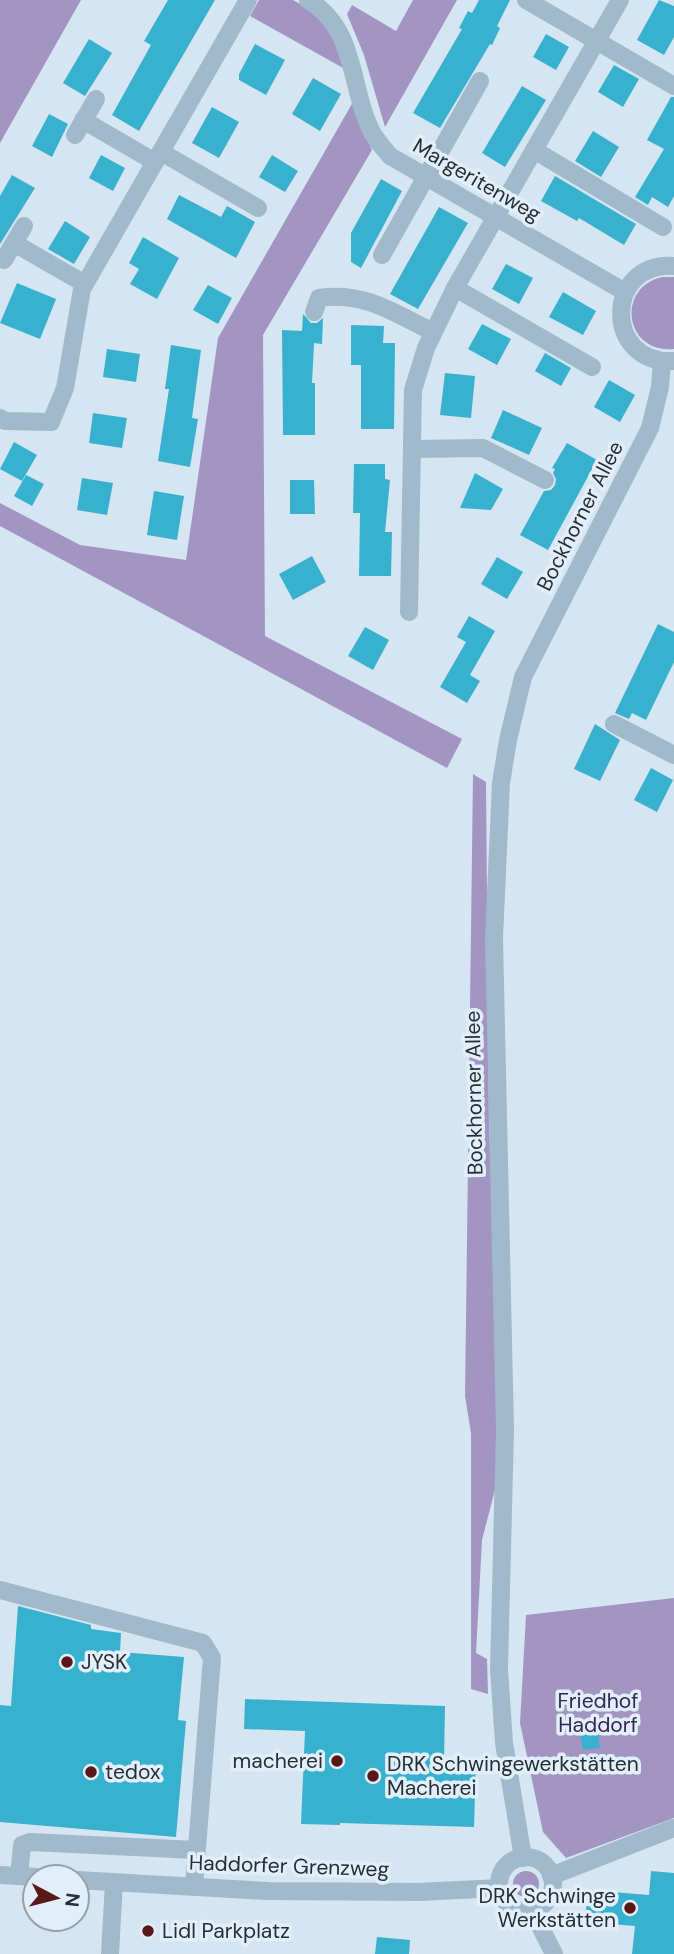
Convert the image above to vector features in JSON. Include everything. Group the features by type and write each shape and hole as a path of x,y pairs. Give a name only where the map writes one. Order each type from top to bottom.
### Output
{"street":[{"path":"0,418 5,421 51,422 65,388 85,284 248,0"},
{"name":"Margeritenweg","path":"308,0 321,8 341,35 373,133 390,156 625,292"},
{"path":"526,0 674,86"},
{"path":"409,612 413,390 433,332 454,288 620,0"},
{"path":"382,255 480,81"},
{"path":"96,99 79,128 158,157 258,208"},
{"path":"534,150 663,227"},
{"path":"4,260 24,226"},
{"path":"14,243 85,284"},
{"path":"625,292 635,279 648,270 674,266"},
{"path":"454,288 592,367"},
{"name":"Bockhorner Allee","path":"523,1858 504,1743 499,1669 505,1430 494,937 501,783 523,677 650,428 668,361 641,353 626,336 621,314 625,292"},
{"path":"314,312 319,298 337,295 363,298 433,332"},
{"path":"412,449 483,448 545,480"},
{"path":"614,724 674,755"},
{"path":"0,1591 203,1643 212,1658 194,1886"},
{"path":"551,1875 674,1828"},
{"path":"25,1863 22,1845 30,1842 196,1850"},
{"path":"523,1858 538,1860 546,1866 551,1875 553,1883 550,1896 541,1906 532,1910 518,1910 504,1899 500,1888 501,1876 512,1862 523,1858"},
{"path":"0,1875 21,1876"},
{"name":"Haddorfer Grenzweg","path":"91,1881 267,1891 419,1892 500,1888"},
{"path":"110,1954 114,1882"},
{"path":"532,1910 554,1954"}],"green space":[{"path":"0,0 81,0 0,143"},
{"path":"259,0 293,0 317,13 336,36 345,69 250,16"},
{"path":"413,0 457,0 385,127 364,55 347,14 352,5 396,31"},
{"path":"353,102 372,150 263,335 265,636 462,739 447,768 0,526 0,503 80,545 186,560 218,338"},
{"path":"662,277 674,277 674,349 657,348 645,341 636,331 632,319 632,306 637,294 647,283"},
{"path":"473,774 486,782 489,1124 496,1306 497,1482 482,1540 476,1653 487,1659 488,1694 471,1689 471,1433 465,1396"},
{"name":"Friedhof Haddorf","path":"674,1598 674,1818 566,1858 543,1832 520,1723 526,1615"},
{"path":"526,1871 535,1875 539,1884 535,1893 526,1897 517,1893 513,1884 517,1875"}],"building":[{"path":"168,0 215,0 139,131 112,115 151,45 144,41"},
{"path":"479,0 510,0 497,26 500,28 492,45 490,44 440,128 413,113 462,29 459,28 468,11 472,13"},
{"path":"659,0 674,6 674,37 664,55 637,40"},
{"path":"546,34 569,47 556,70 533,57"},
{"path":"89,39 112,53 85,96 63,83"},
{"path":"255,44 285,60 266,95 239,80 239,74"},
{"path":"614,65 639,79 623,107 598,92"},
{"path":"313,78 341,94 320,131 292,114"},
{"path":"522,86 546,100 505,167 482,153"},
{"path":"671,97 674,97 674,196 668,207 652,197 648,205 635,197 664,149 647,140"},
{"path":"212,107 239,122 219,158 192,143"},
{"path":"49,114 68,124 52,157 32,146"},
{"path":"593,131 619,147 601,177 575,161"},
{"path":"101,155 125,168 113,191 89,178"},
{"path":"272,155 298,171 285,192 259,177"},
{"path":"12,175 35,188 0,244 0,196"},
{"path":"555,176 636,224 624,245 579,218 577,221 541,201"},
{"path":"381,179 402,191 361,268 351,262 351,233"},
{"path":"179,195 221,217 227,206 255,222 236,258 167,219"},
{"path":"439,207 468,223 418,309 390,294"},
{"path":"65,221 90,237 74,264 48,249"},
{"path":"143,237 179,258 157,299 130,284 139,269 129,263"},
{"path":"506,264 533,278 519,304 492,289"},
{"path":"17,283 56,299 40,339 0,323"},
{"path":"208,285 232,298 218,324 193,310"},
{"path":"563,292 596,311 583,335 549,317"},
{"path":"303,314 311,323 317,323 323,318 322,344 314,343 312,383 315,383 315,435 283,435 282,330 302,331"},
{"path":"482,324 511,339 497,365 468,349"},
{"path":"351,325 384,326 383,343 395,343 394,429 361,429 361,365 351,365"},
{"path":"171,345 201,350 192,418 198,419 190,467 158,461 169,389 165,389"},
{"path":"107,349 140,354 136,382 103,377"},
{"path":"545,353 571,368 561,386 535,371"},
{"path":"445,373 475,376 471,418 440,415"},
{"path":"609,380 635,395 620,422 594,407"},
{"path":"503,410 542,428 529,455 491,438"},
{"path":"93,413 127,418 122,448 89,443"},
{"path":"14,442 37,455 22,481 0,469"},
{"path":"567,443 597,460 548,550 520,535 544,491 551,490 555,485 555,469 552,468"},
{"path":"354,464 385,464 385,479 390,480 385,532 392,532 391,576 359,576 360,513 353,513"},
{"path":"475,473 503,489 491,510 460,508"},
{"path":"26,475 44,484 32,506 14,496"},
{"path":"82,478 113,483 107,515 77,510"},
{"path":"290,480 314,480 315,514 290,514"},
{"path":"154,491 184,496 177,540 147,535"},
{"path":"312,556 326,582 293,600 279,574"},
{"path":"497,557 523,572 507,599 481,584"},
{"path":"469,616 495,631 470,675 480,681 467,703 440,687 466,642 457,637"},
{"path":"658,624 674,632 674,662 646,720 632,713 629,719 615,713"},
{"path":"365,627 389,640 373,670 348,656"},
{"path":"595,724 620,740 600,781 574,769"},
{"path":"651,768 673,780 657,812 634,800"},
{"name":"tedox","path":"18,1606 91,1625 91,1629 121,1633 120,1652 184,1657 178,1720 186,1721 176,1837 0,1822 0,1705 11,1706"},
{"name":"DRK Schwingewerkstätten Macherei","path":"245,1699 445,1706 444,1761 476,1762 474,1827 301,1824 305,1731 244,1729"},
{"path":"598,1732 600,1748 583,1750 580,1734"},
{"name":"DRK Schwinge Werkstätten","path":"651,1871 674,1873 674,1954 632,1954 635,1926 585,1922 588,1890 649,1895"},
{"path":"377,1937 410,1940 409,1954 375,1954"}],"place":[{"name":"JYSK","path":"67,1662"},
{"name":"macherei","path":"337,1761"},
{"name":"tedox","path":"91,1772"},
{"name":"DRK Schwingewerkstätten Macherei","path":"373,1776"},
{"name":"DRK Schwinge Werkstätten","path":"630,1908"},
{"name":"Lidl Parkplatz","path":"148,1931"}]}
